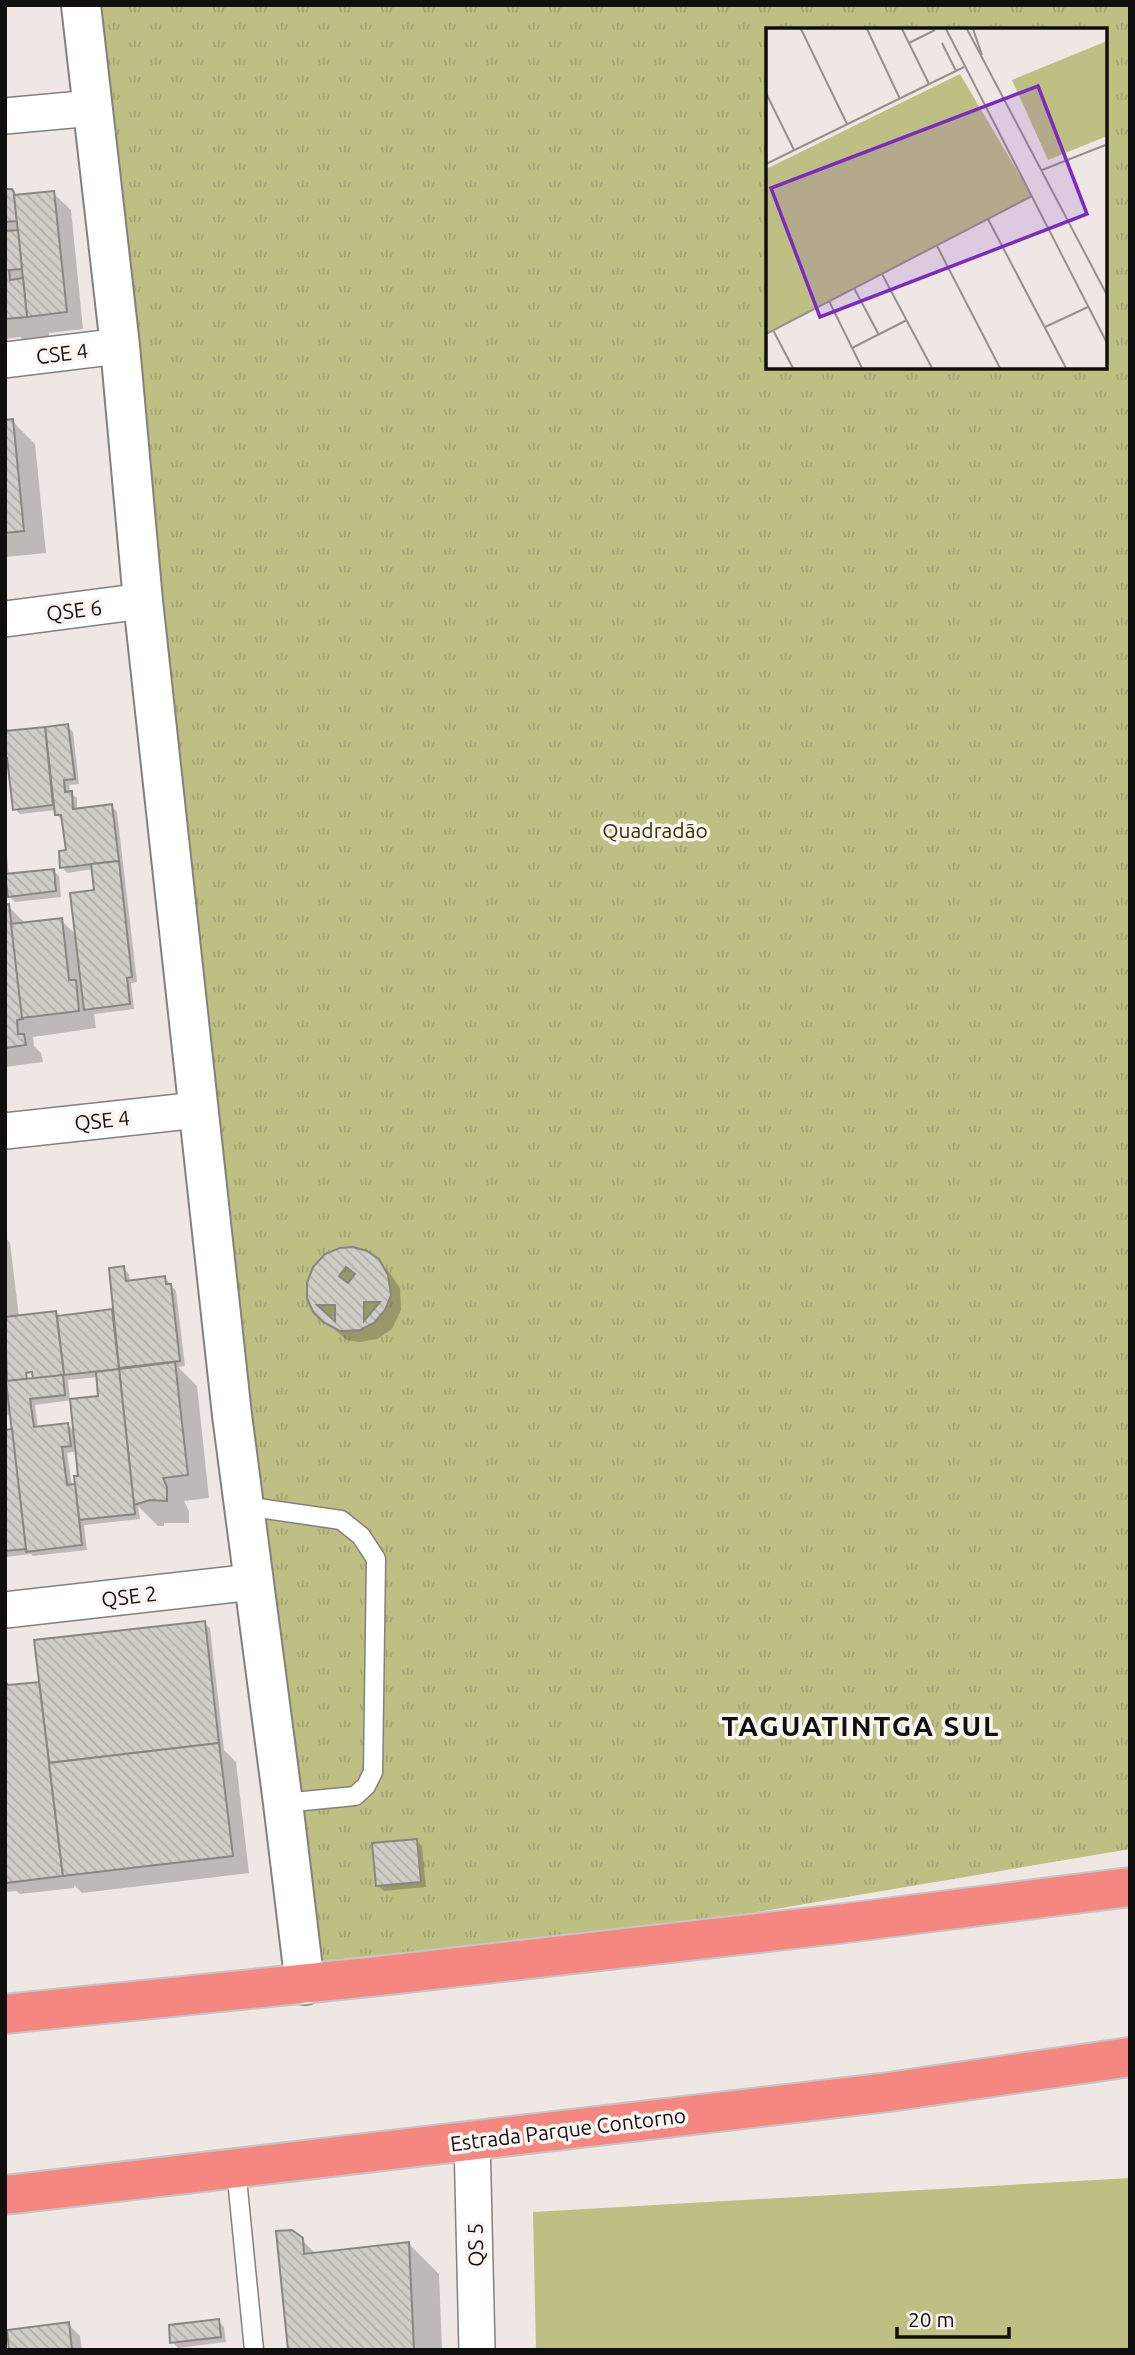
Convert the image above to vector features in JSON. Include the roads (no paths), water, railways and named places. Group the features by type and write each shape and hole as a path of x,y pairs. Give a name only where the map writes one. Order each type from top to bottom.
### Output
{"highway":[{"path":"5,2014 305,1985 838,1924 1130,1886"},
{"name":"Estrada Parque Contorno","path":"5,2195 890,2092 1130,2057"}],"street":[{"path":"81,5 120,346 142,601 198,1110 253,1582 305,1985"},
{"path":"5,116 93,108"},
{"name":"CSE 4","path":"5,360 120,346"},
{"name":"QSE 6","path":"5,619 142,601"},
{"name":"QSE 4","path":"5,1131 198,1110"},
{"name":"QSE 2","path":"5,1610 253,1582"},
{"name":"QS 5","path":"472,2139 477,2350"}],"lane":[{"path":"244,1506 341,1520 361,1536 376,1559 373,1772 366,1786 355,1796 283,1803"},
{"path":"236,2169 254,2350"}],"district":[{"name":"TAGUATINTGA SUL","path":"861,1725"}],"park label":[{"name":"Quadradão","path":"655,830"}]}
